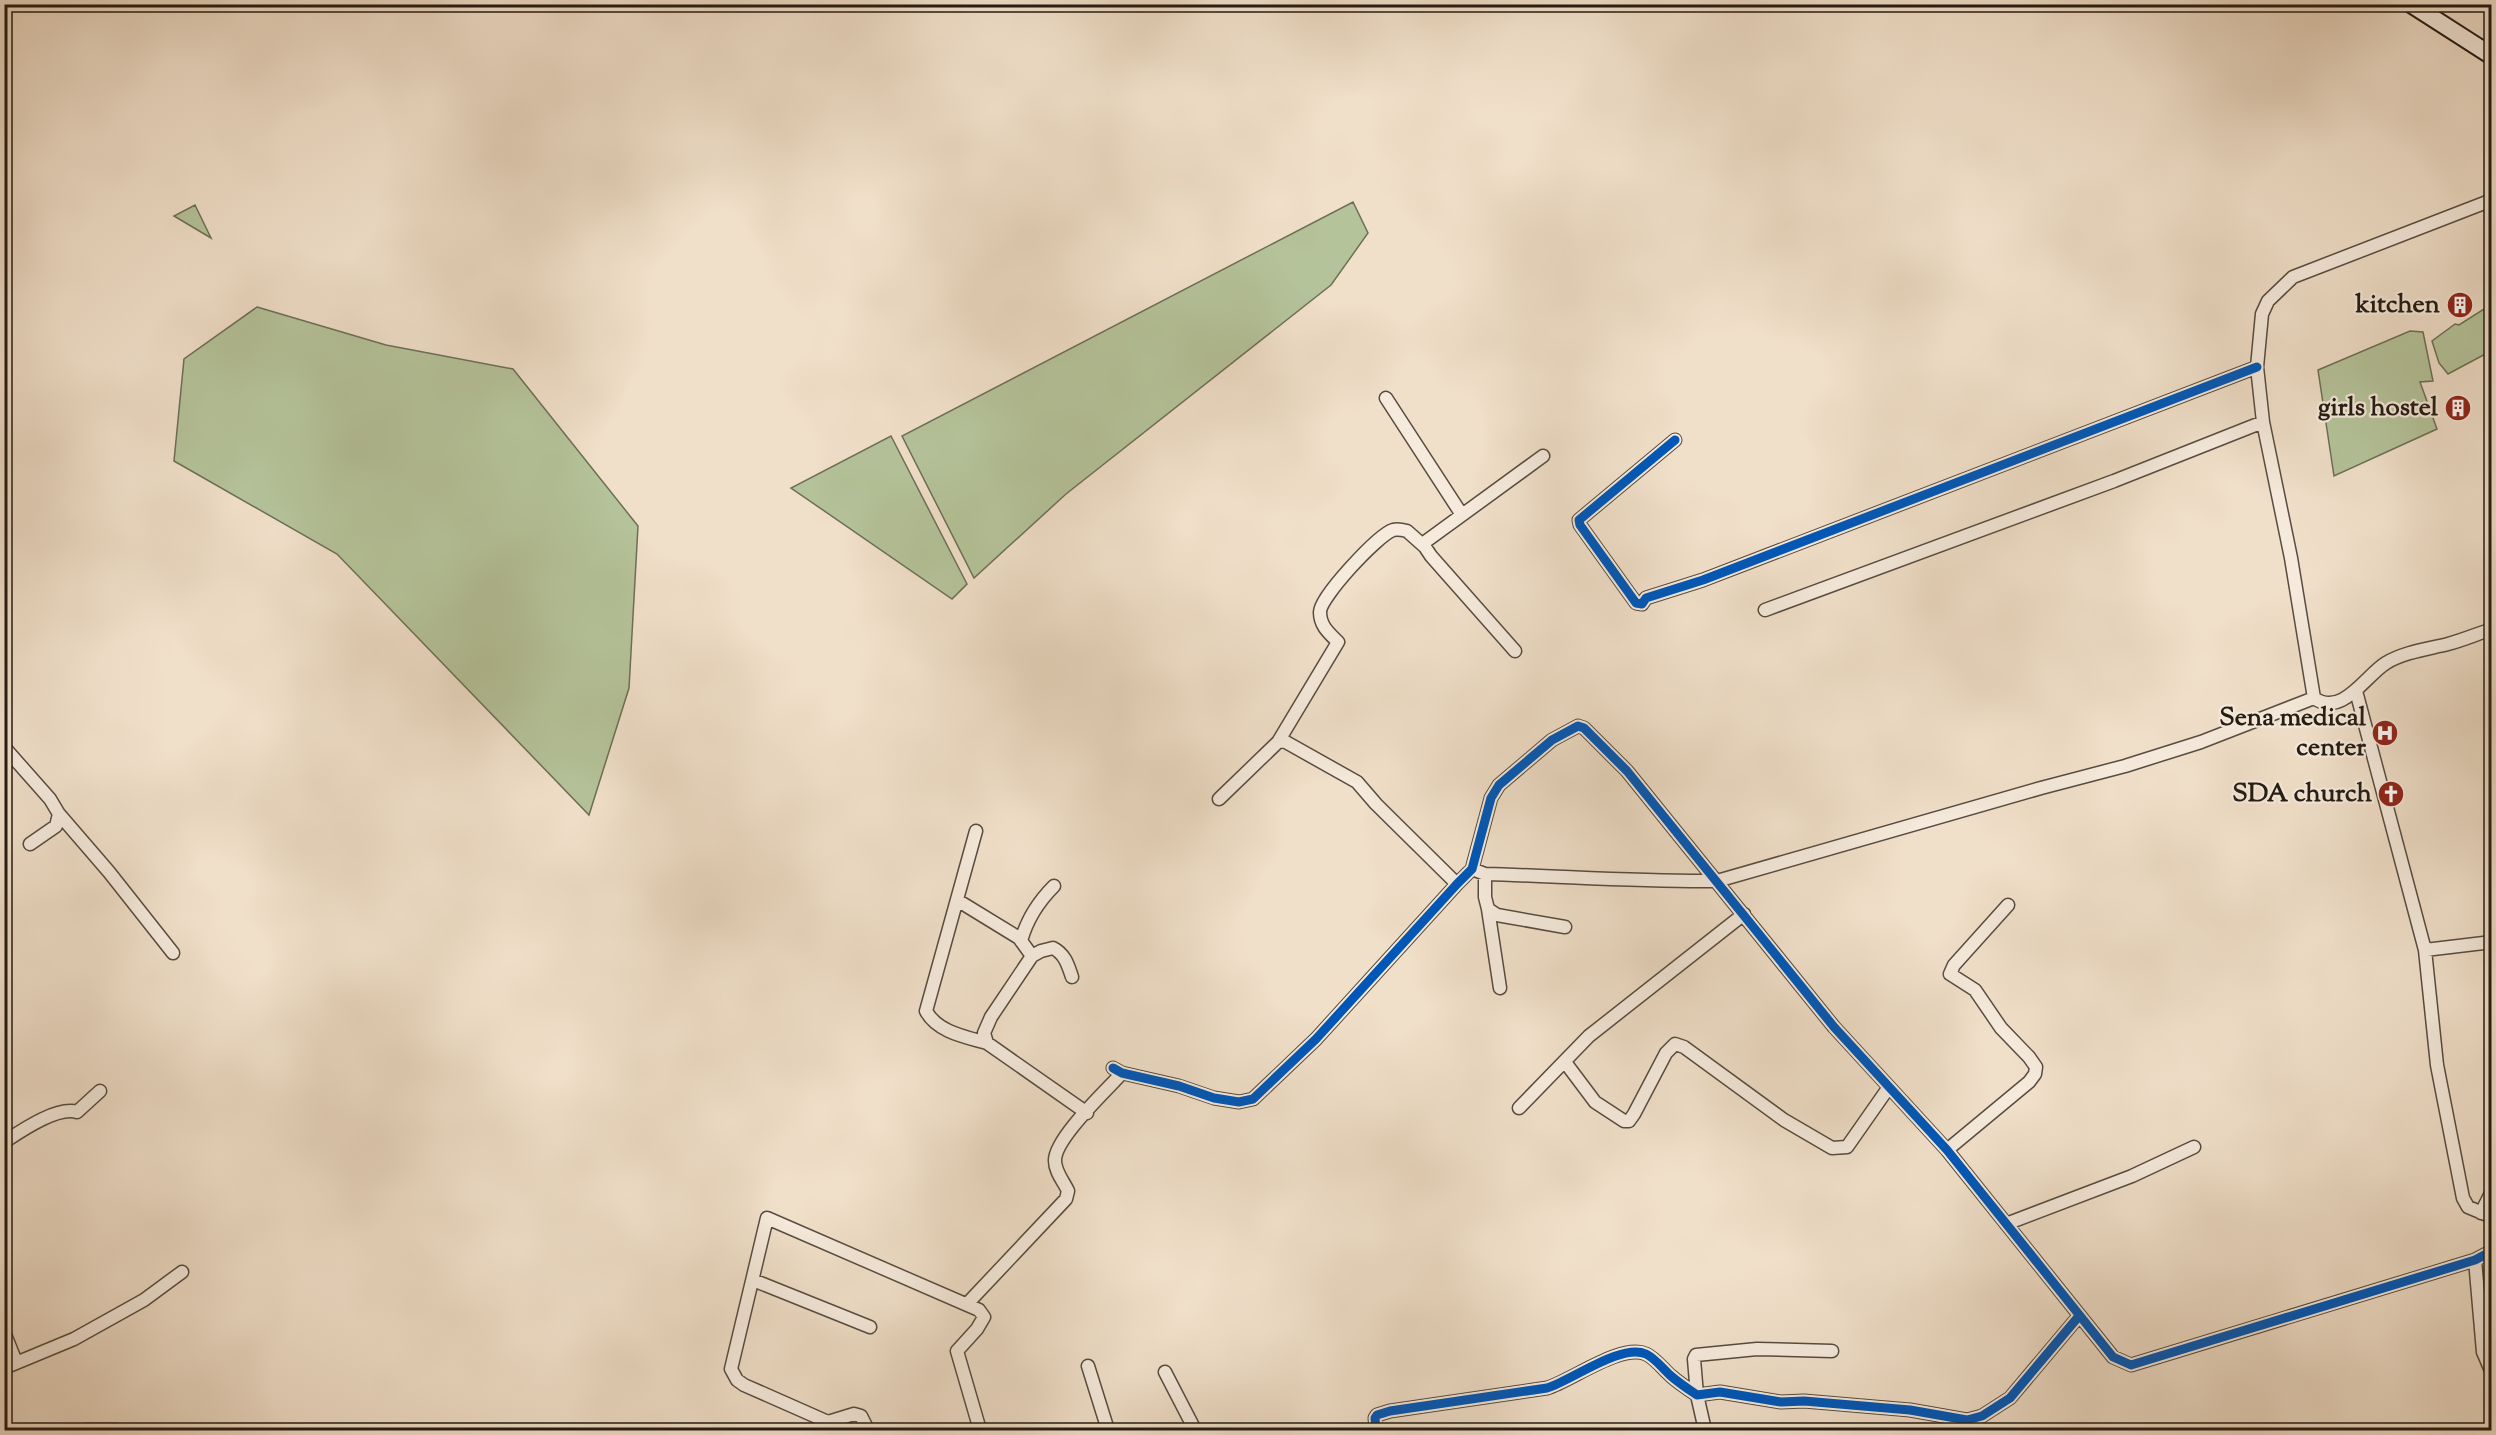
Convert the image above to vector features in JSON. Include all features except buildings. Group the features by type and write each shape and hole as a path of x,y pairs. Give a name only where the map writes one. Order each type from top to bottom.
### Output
{"street":[{"path":"2411,4 2492,56"},
{"path":"2314,698 2291,558 2263,422 2257,367 2262,314 2268,301 2293,277 2492,200"},
{"path":"1675,440 1579,520 1580,525 1636,603 1642,604 1646,598 1703,580 2257,367"},
{"path":"1386,398 1462,515"},
{"path":"1765,610 2040,509 2263,422"},
{"path":"1425,547 1425,542 1543,456"},
{"path":"1220,799 1278,742 1338,642 1322,625 1320,610 1326,596 1378,540 1394,530 1407,531 1425,547 1515,651"},
{"path":"1472,869 1485,874 1663,882 1717,881 2125,766 2211,739 2314,698 2325,703 2332,702 2356,691 2372,673 2387,662 2492,629"},
{"path":"2356,691 2425,950 2437,1065 2461,1191 2468,1207 2486,1215 2492,1191"},
{"path":"967,1304 1065,1199 1068,1191 1057,1170 1055,1160 1057,1148 1067,1132 1087,1113 1117,1071 1179,1086 1214,1098 1239,1102 1253,1099 1316,1040 1472,869 1488,807 1498,785 1552,740 1578,726 1584,728 1627,771 1834,1027 1947,1150 2113,1357 2131,1365 2475,1260 2492,1251"},
{"path":"1278,742 1284,741 1357,782 1457,884"},
{"path":"4,747 51,799 59,814 110,872 173,953"},
{"path":"30,844 56,826 59,814"},
{"path":"976,831 926,1011 931,1020 943,1028 987,1043 1087,1113"},
{"path":"1485,874 1485,897 1500,988"},
{"path":"1022,941 1031,914 1054,886"},
{"path":"957,900 1022,941 1032,956"},
{"path":"1947,1150 2029,1082 2035,1074 2036,1067 2029,1057 2001,1028 1975,990 1950,974 1954,965 2008,905"},
{"path":"1488,909 1497,915 1565,927"},
{"path":"1519,1108 1590,1036 1744,914"},
{"path":"2425,950 2492,942"},
{"path":"987,1043 984,1033 991,1017 1032,956 1053,948 1059,951 1066,960 1072,977"},
{"path":"1565,1062 1595,1102 1624,1121 1629,1121 1666,1053 1675,1044 1684,1047 1784,1120 1832,1148 1840,1149 1847,1147 1889,1087"},
{"path":"4,1142 22,1130 53,1115 69,1110 77,1112 100,1091"},
{"path":"2006,1224 2132,1176 2194,1147"},
{"path":"868,1431 861,1416 854,1414 828,1422 737,1380 731,1369 767,1218 979,1310 984,1317 977,1329 957,1351 980,1431"},
{"path":"2475,1260 2484,1352 2492,1373"},
{"path":"4,1368 74,1339 144,1300 182,1272"},
{"path":"753,1280 870,1328"},
{"path":"1376,1431 1375,1418 1377,1415 1390,1410 1547,1388 1563,1384 1575,1374 1600,1362 1635,1352 1647,1354 1672,1377 1697,1395 1720,1392 1781,1402 1804,1401 1910,1410 1964,1425 2010,1398 2079,1316"},
{"path":"4,1332 16,1362"},
{"path":"1705,1431 1697,1395 1694,1359 1696,1355 1757,1349 1832,1351"},
{"path":"1088,1366 1108,1431"},
{"path":"1165,1372 1195,1431"},
{"path":"85,1431 116,1431"}],"green space":[{"path":"1353,202 1368,233 1331,285 1066,494 974,578 902,436"},
{"path":"195,205 211,238 174,216"},
{"path":"257,307 386,345 513,369 638,526 629,688 589,815 337,554 174,461 184,359"},
{"path":"2484,309 2491,320 2491,351 2448,374 2439,363 2432,341 2455,324 2459,325"},
{"path":"2410,331 2423,332 2433,381 2420,382 2437,429 2334,476 2318,370"},
{"path":"891,436 967,584 952,599 791,488"}],"cycle path":[{"path":"1675,440 1579,520 1580,525 1636,603 1642,604 1646,598 1703,580 2257,367"},
{"path":"1113,1068 1122,1073 1179,1086 1214,1098 1239,1102 1253,1099 1316,1039 1472,869 1491,798 1499,785 1552,740 1578,726 1584,728 1627,771 1834,1027 1947,1150 2113,1357 2131,1365 2475,1260 2492,1251"},
{"path":"1376,1430 1377,1415 1390,1411 1547,1388 1610,1358 1636,1352 1649,1356 1674,1379 1697,1395 1720,1392 1781,1402 1804,1401 1910,1410 1967,1420 1982,1416 2010,1398 2079,1316"}],"place":[{"name":"kitchen","path":"2460,305"},
{"name":"girls hostel","path":"2458,408"},
{"name":"Sena medical center","path":"2385,733"},
{"name":"SDA church","path":"2391,794"}]}
